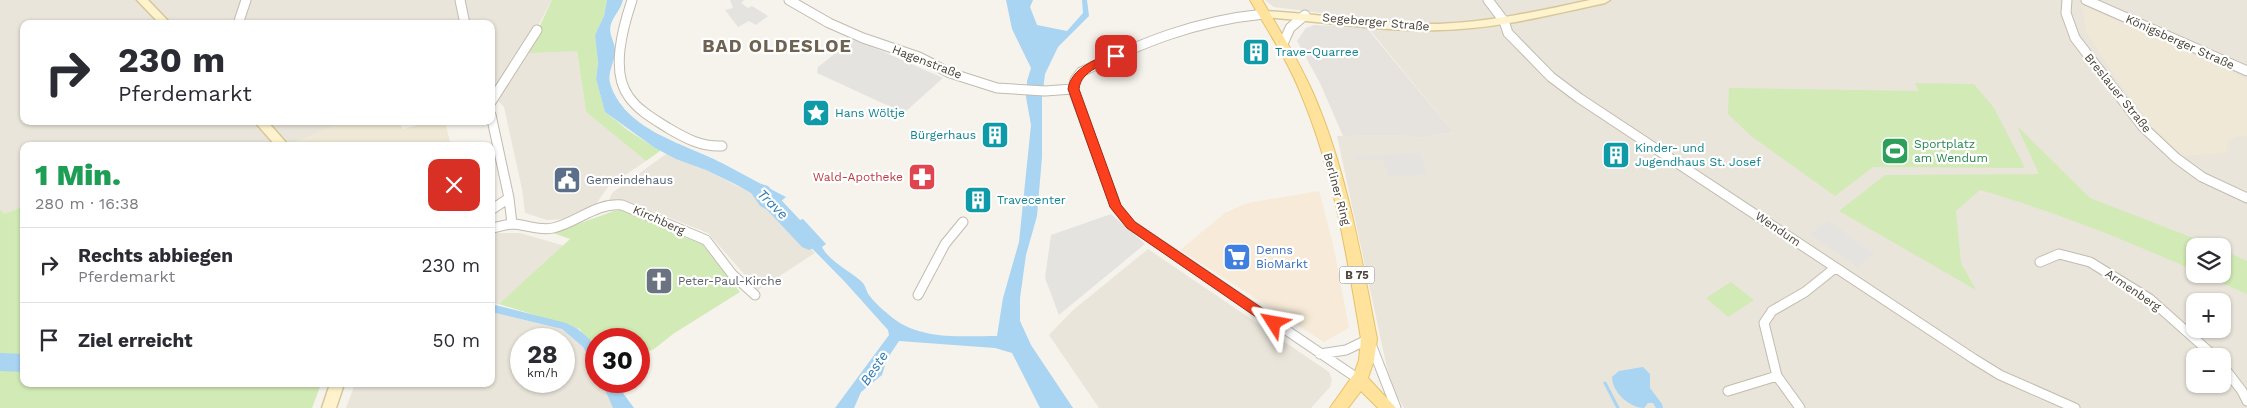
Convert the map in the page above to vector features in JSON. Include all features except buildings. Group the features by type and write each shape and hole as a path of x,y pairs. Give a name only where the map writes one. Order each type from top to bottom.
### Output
{"main road":[{"path":"142,0 162,20"},
{"name":"B 75","path":"1256,0 1264,14"},
{"name":"Segeberger Straße","path":"1264,14 1305,15 1417,27 1452,26 1504,21 1605,0"},
{"name":"Berliner Ring","path":"1264,14 1306,92 1324,138 1347,223 1369,339 1368,356 1360,380 1338,408"},
{"path":"264,125 279,142"},
{"path":"1360,380 1388,408"},
{"path":"329,408 336,387"}],"street":[{"path":"239,20 246,0"},
{"path":"460,0 464,20"},
{"path":"632,0 623,34 621,64 625,90 640,108 683,137 709,147 722,146"},
{"name":"Hagenstraße","path":"789,0 829,23 863,38 919,58 950,73 997,88 1045,91 1074,89"},
{"path":"799,6 808,0"},
{"name":"Wendum","path":"1488,0 1504,21 1508,33 1551,77 1566,89 2000,375 2075,408"},
{"name":"Breslauer Straße","path":"2067,0 2066,13 2075,38 2143,127 2176,158 2202,177 2247,198"},
{"name":"Königsberger Straße","path":"2086,0 2247,72"},
{"path":"1264,14 1236,16 1197,23 1162,35 1081,72 1074,80 1074,89 1116,207 1131,225 1360,380"},
{"path":"1282,46 1294,20 1305,15"},
{"path":"495,96 538,30"},
{"path":"493,125 509,198 512,224"},
{"path":"495,207 509,198"},
{"name":"Kirchberg","path":"495,227 512,224 543,229 552,228 570,223 602,207 613,204 630,207 706,240 732,274 751,293"},
{"path":"918,296 945,244 963,222"},
{"name":"Armenberg","path":"2040,262 2059,254 2090,262 2150,299 2205,348"},
{"path":"1800,408 1777,376 1764,323 1772,311 1805,292 1836,268"},
{"path":"1320,354 1341,353 1354,349 1369,339"},
{"name":"Berliner Ring","path":"1369,339 1396,408"},
{"path":"1728,391 1777,376"},
{"path":"2231,377 2247,401"}],"shaded area":[{"path":"0,0 552,0 538,26 577,51 586,112 646,161 608,187 596,204 567,219 547,220 525,213 522,189 504,107 495,98 495,20 20,20 20,125 335,125 297,142 20,142 20,208 4,214 0,209"},
{"path":"730,0 744,0 741,3 748,8 752,6 768,16 756,25 749,21 738,27 725,10 733,8"},
{"path":"1265,0 2247,0 2247,408 1404,408 1395,393 1387,368 1337,136 1408,135 1417,138 1453,132 1365,24 1443,30 1465,28 1383,21 1274,7"},
{"path":"2082,5 2247,79 2247,136 2235,137 2228,141 2227,153 2183,156 2154,128 2120,84 2086,32"},
{"path":"1314,25 1366,27 1453,132 1417,138 1408,135 1343,136 1320,83 1297,41 1306,28"},
{"path":"857,40 943,78 904,113 817,73 818,67 851,41"},
{"path":"335,125 400,125 403,129 418,125 446,125 450,142 298,142"},
{"path":"1421,153 1427,175 1388,176 1383,160 1356,161 1355,156"},
{"path":"666,154 706,170 751,193 760,206 774,209 815,253 758,290 708,233 632,203 617,199 609,200 612,193"},
{"path":"1319,191 1333,244 1349,328 1324,342 1180,250 1225,213 1247,203"},
{"path":"1111,214 1145,244 1059,315 1045,278 1051,235"},
{"path":"1828,221 1875,253 1857,267 1810,234"},
{"path":"495,233 520,233 565,246 499,304 495,304"},
{"path":"1148,249 1329,372 1332,380 1330,387 1311,408 1099,408 1049,335 1072,311"},
{"path":"495,313 558,328 510,328 510,393 575,393 575,340 585,350 585,393 606,393 613,408 346,408 354,387 495,387"}],"green space":[{"path":"552,0 607,0 604,16 595,35 598,63 596,79 605,112 629,131 660,151 646,161 586,112 577,51 527,53"},
{"name":"Sportplatz am Wendum","path":"1915,83 1974,84 1994,108 2025,168 1873,167 1835,196 1751,136 1728,114 1729,88 1919,91"},
{"path":"2017,126 2090,198 2193,238 2186,238 2186,267 2036,207 1980,190 1956,211 1961,263 1976,290 1839,211 1885,175 2039,174"},
{"path":"20,208 20,387 320,387 312,408 0,408 0,209 4,214"},
{"path":"624,210 644,217 671,232 702,244 740,292 650,351 650,328 585,328 585,338 580,329 499,304 570,239 553,233 614,211"},
{"path":"2231,254 2247,261 2247,294 2222,283 2231,283"},
{"path":"1731,282 1754,300 1728,317 1706,298"}],"water":[{"path":"607,0 623,0 610,28 615,53 609,79 617,99 628,113 641,124 657,133 722,163 786,197 780,202 784,209 777,212 774,209 766,209 760,206 751,193 706,170 676,159 655,148 605,112 596,79 598,63 595,35 604,16"},
{"path":"1006,0 1033,0 1030,7 1037,25 1067,31 1083,13 1082,0 1087,0 1089,16 1058,47 1045,74 1042,99 1042,157 1037,216 1026,255 1020,298 1020,321 1031,345 1073,408 1040,408 1012,353 995,348 899,341 887,359 882,375 861,392 854,408 835,408 889,335 888,330 845,282 788,224 803,219 826,244 822,247 830,257 862,282 873,300 900,323 912,329 940,335 997,336 1003,298 1019,242 1031,125 1026,97 1027,81 1031,68 1012,29"},
{"path":"495,305 566,323 578,329 585,335 585,350 575,340 575,328 558,328 495,313"},
{"path":"1643,367 1650,374 1650,388 1663,408 1656,408 1653,403 1648,403 1644,408 1633,405 1623,398 1615,388 1612,377 1619,371"},
{"path":"606,393 623,393 634,408 613,408"}],"waterway":[{"name":"Trave","path":"761,191 809,242"},
{"name":"Beste","path":"0,362 20,363"},
{"path":"1605,383 1618,408"}],"place":[{"name":"Trave-Quarree","path":"1256,52"},
{"name":"Hans Wöltje","path":"816,113"},
{"name":"Bürgerhaus","path":"995,135"},
{"name":"Sportplatz am Wendum","path":"1895,151"},
{"name":"Kinder- und Jugendhaus St. Josef","path":"1616,155"},
{"name":"Wald-Apotheke","path":"922,177"},
{"name":"Gemeindehaus","path":"567,180"},
{"name":"Travecenter","path":"978,200"},
{"name":"Denns BioMarkt","path":"1237,257"},
{"name":"Peter-Paul-Kirche","path":"659,281"}],"district":[{"name":"BAD OLDESLOE","path":"777,46"}],"route":[{"path":"1116,56 1081,72 1074,80 1074,89 1116,207 1131,225 1274,323"}]}
